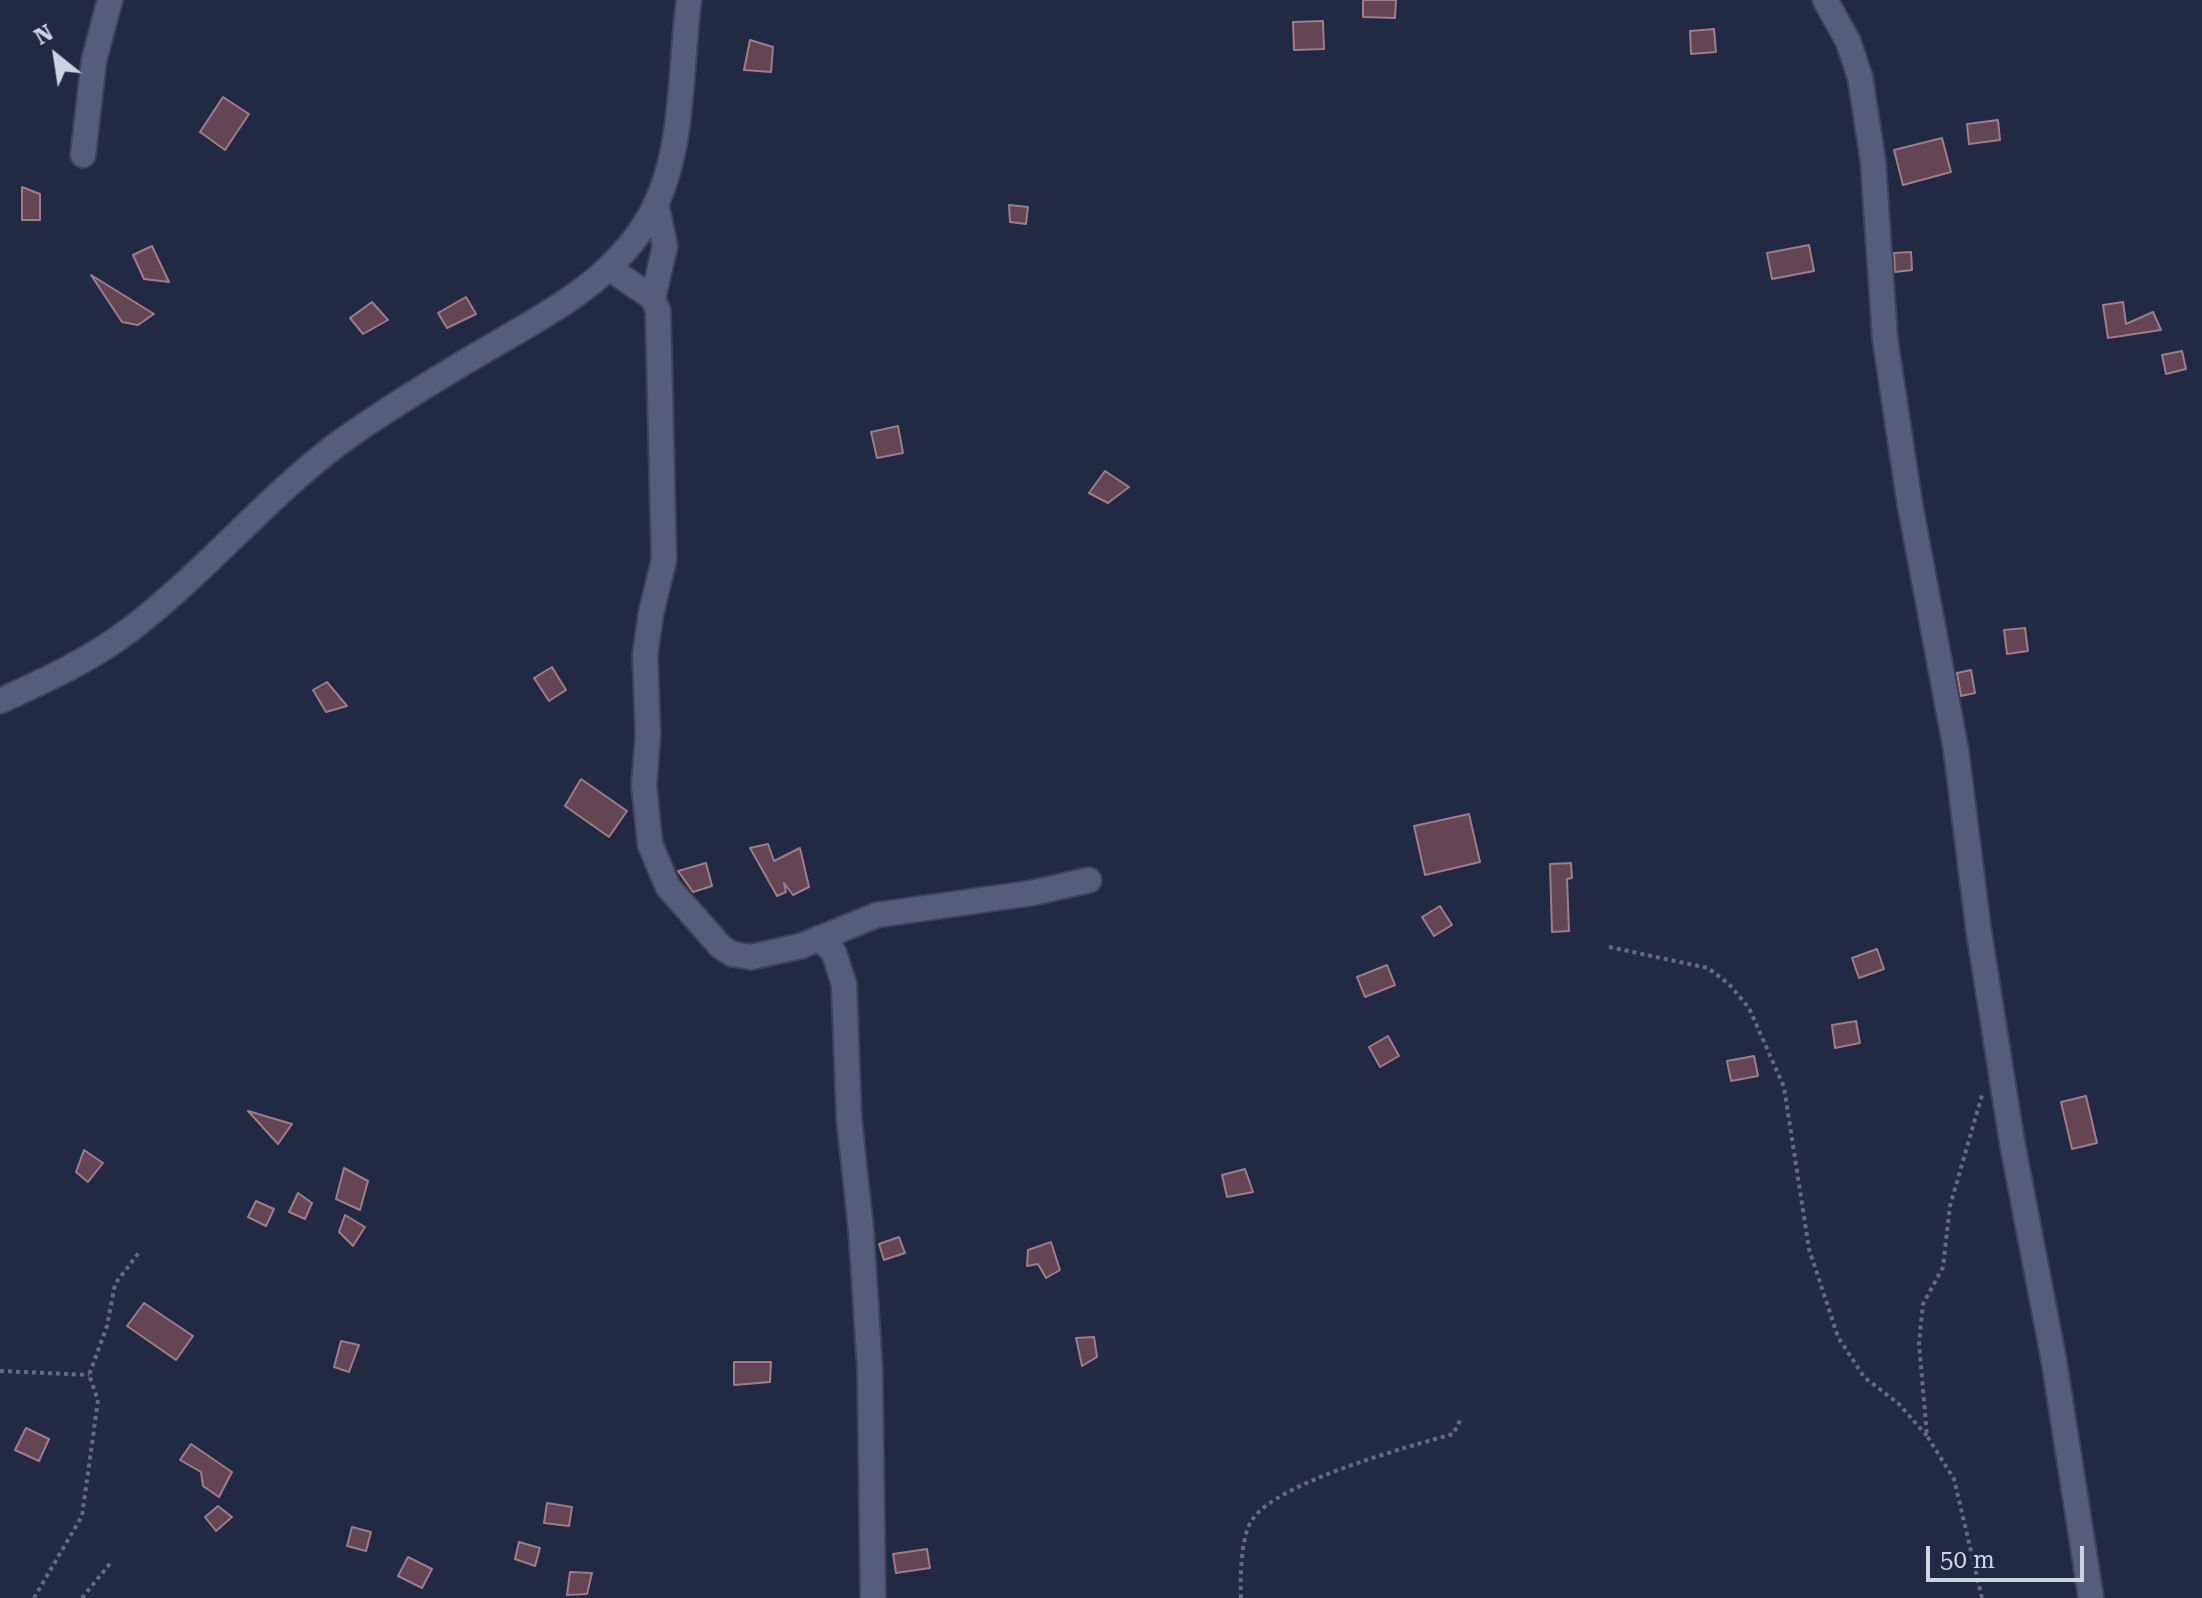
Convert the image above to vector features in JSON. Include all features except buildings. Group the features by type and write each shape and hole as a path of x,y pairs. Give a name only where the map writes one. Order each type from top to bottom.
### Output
{"street":[{"path":"83,155 94,60 110,0"},
{"path":"0,701 75,665 128,631 273,497 338,444 404,398 583,292 610,269 632,243 656,204 675,131 689,0"},
{"path":"1825,0 1848,41 1860,77 1873,161 1885,339 1910,505 1956,750 1978,926 2012,1142 2054,1361 2091,1598"},
{"path":"656,204 665,246 653,298 661,354 659,436 664,560 645,655 648,734 645,803 650,844 668,887 709,936 732,954 762,956 888,913 999,899 1089,880"},
{"path":"610,269 653,298"},
{"path":"820,938 834,953 844,984 849,1118 861,1230 870,1371 873,1598"}],"path":[{"path":"1609,947 1708,968 1729,984 1749,1008 1784,1087 1809,1249 1838,1337 1864,1377 1899,1404 1927,1436 1954,1479 1982,1598"},
{"path":"1927,1436 1919,1343 1923,1304 1943,1267 1950,1206 1964,1147 1984,1088"},
{"path":"34,1598 82,1516 98,1400 89,1375 107,1326 115,1284 140,1251"},
{"path":"0,1371 22,1375 89,1375"},
{"path":"1241,1598 1240,1572 1251,1520 1295,1486 1453,1434 1462,1417"},
{"path":"82,1598 112,1561"}]}
